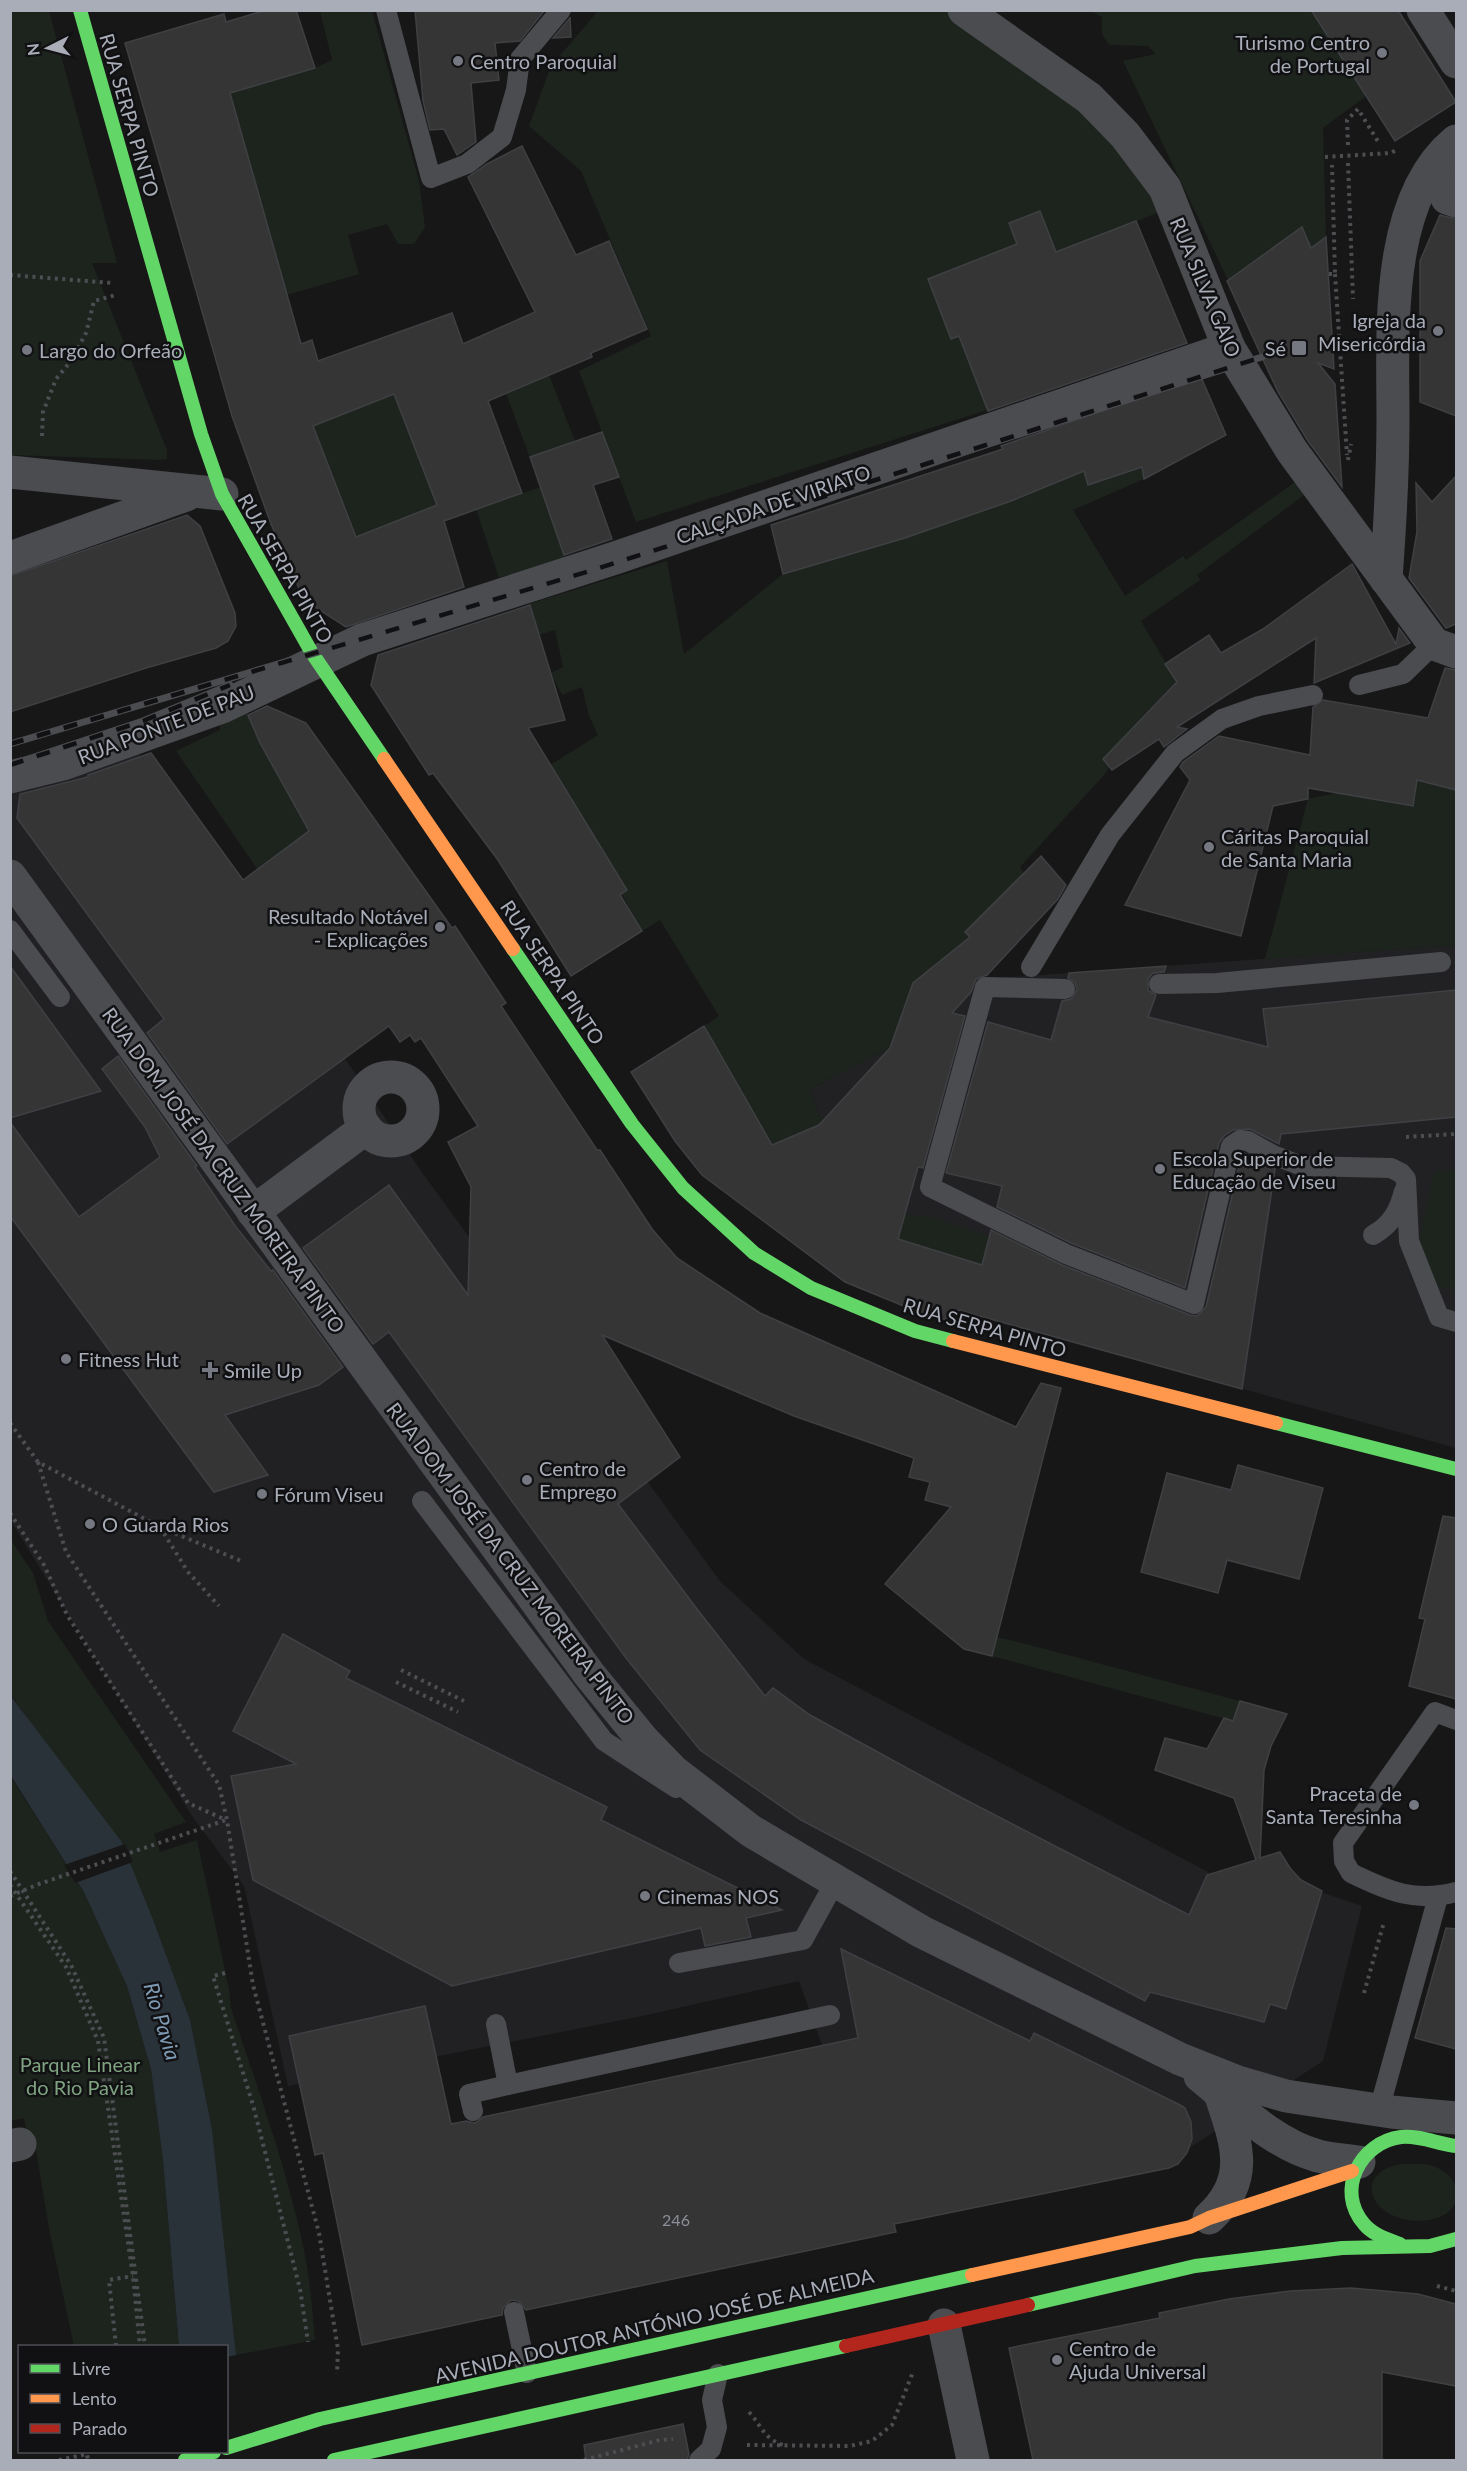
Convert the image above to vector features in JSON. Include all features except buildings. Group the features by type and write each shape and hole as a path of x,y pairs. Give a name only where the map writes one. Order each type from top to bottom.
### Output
{"main road":[{"name":"RUA SERPA PINTO","path":"80,10 201,434 207,493 281,601 317,661 632,1124 683,1188 754,1253 811,1288 915,1331 1456,1469"},
{"name":"AVENIDA DOUTOR ANTÓNIO JOSÉ DE ALMEIDA","path":"228,2447 320,2419 1190,2227 1209,2218 1356,2167 1375,2146 1395,2138 1456,2140"},
{"path":"1356,2167 1350,2190 1352,2206 1357,2218 1377,2235 1390,2242 1412,2246"},
{"path":"1430,2246 1456,2239"},
{"path":"339,2444 338,2460 718,2373 949,2316 1195,2266 1342,2248 1456,2247"},
{"path":"1080,2266 1092,2249"},
{"path":"436,2407 481,2384"},
{"path":"185,2460 208,2453"}],"street":[{"name":"RUA SILVA GAIO","path":"964,10 1089,98 1125,135 1165,188 1229,348 1292,451 1386,579 1445,648"},
{"path":"1423,10 1456,62"},
{"path":"1386,579 1392,488 1393,304 1401,248 1412,210 1430,171 1456,141"},
{"path":"1456,174 1448,198 1456,201"},
{"name":"CALÇADA DE VIRIATO","path":"317,661 362,640 618,557 1229,348"},
{"path":"10,472 207,493"},
{"path":"10,558 207,493"},
{"name":"RUA PONTE DE PAU","path":"10,777 63,764 147,735 222,706 317,661"},
{"name":"RUA DOM JOSÉ DA CRUZ MOREIRA PINTO","path":"10,876 610,1701 643,1740 674,1771 751,1831 834,1882 922,1932 1180,2059 1229,2087 1245,2115 1302,2150 1356,2167"},
{"path":"254,1212 366,1128"},
{"path":"1209,2218 1224,2204 1234,2186 1234,2137 1229,2087 1378,2110 1456,2140"},
{"path":"1286,2096 1416,2137"},
{"path":"949,2316 951,2360 973,2460"}],"lane":[{"path":"386,10 431,178 467,164 502,137 516,90 520,59 561,10"},
{"path":"1359,685 1403,674 1445,648"},
{"path":"1031,967 1110,835 1175,753 1222,719 1259,706 1313,695"},
{"path":"10,930 60,997"},
{"path":"1160,984 1217,982 1442,962"},
{"path":"1065,989 985,987 930,1187 1066,1254 1194,1304 1231,1146 1240,1140 1248,1141 1273,1155 1302,1166 1391,1168 1401,1173 1406,1179 1409,1241 1439,1317 1456,1322"},
{"path":"1373,1235 1383,1229 1398,1210 1406,1179"},
{"path":"422,1501 604,1741 656,1776 751,1831"},
{"path":"1378,2110 1447,1894 1412,1897 1351,1873 1344,1861 1343,1843 1435,1712 1456,1720"},
{"path":"679,1963 803,1940 834,1882"},
{"path":"473,2111 469,2094 830,2015"},
{"path":"496,2025 508,2085"},
{"path":"514,2312 527,2373"},
{"path":"699,2460 711,2449 717,2427 712,2400 718,2373"}],"path":[{"path":"1348,145 1347,120 1358,109 1378,142"},
{"path":"1325,157 1391,153"},
{"path":"1332,165 1335,274 1347,461"},
{"path":"1329,274 1335,274"},
{"path":"10,275 112,283"},
{"path":"44,476 42,419 56,379 71,361 86,333 94,301 116,295"},
{"path":"10,1423 38,1462 66,1551 219,1785 227,1820 254,1985 319,2233 339,2360"},
{"path":"38,1462 160,1527 241,1561"},
{"path":"10,1513 44,1565 67,1616 188,1803 227,1820"},
{"path":"160,1527 188,1572 219,1606"},
{"path":"401,1670 464,1701"},
{"path":"396,1682 458,1713"},
{"path":"10,1896 227,1820"},
{"path":"10,1871 71,1965 104,2038 145,2345"},
{"path":"10,1885 66,1967 98,2042 133,2276 140,2345"},
{"path":"1364,1994 1385,1916"},
{"path":"225,1973 213,1976 253,2105 300,2289 308,2342"},
{"path":"116,2345 109,2280 133,2276"},
{"path":"799,2446 850,2446 872,2441 892,2425 914,2369 951,2360"},
{"path":"59,2460 87,2454 88,2460"}],"shaded area":[{"path":"136,749 421,1171 720,1581 804,1659 1212,1874 1280,1878 1362,1906 1323,2061 1166,2163 885,2221 799,1981 642,2016 288,2086 244,1886 192,1816 11,1521 11,785"},
{"name":"Escola Superior de Educação de Viseu","path":"1456,945 1456,1448 1196,1376 1212,1332 989,1236 873,1212 820,1118 810,1089 890,1048 897,1028 910,1031 922,972 970,980"}],"green space":[{"path":"11,10 49,11 117,263 92,263 167,450 167,459 11,455"},
{"path":"320,11 372,11 419,181 425,227 414,244 398,244 387,224 348,235 359,274 287,295 226,77 245,88 315,68 332,60"},
{"path":"598,11 945,11 1035,71 1081,108 1136,165 1160,212 1056,252 1040,211 1019,249 958,267 928,279 951,339 959,336 987,410 636,522 579,371 651,336 581,171 529,126 551,66"},
{"path":"1091,11 1311,11 1366,96 1323,128 1326,238 1311,248 1301,227 1228,280 1123,61 1156,54 1148,46 1109,45 1102,34 1102,17"},
{"path":"443,375 437,505 357,537 313,426"},
{"path":"549,375 575,441 530,458 506,393"},
{"path":"1139,456 1144,479 1073,510 1125,596 1183,556 1186,560 1295,482 1304,495 1197,575 1200,580 1141,621 1177,682 1142,718 1104,775 1020,867 1024,873 965,931 970,937 926,973 922,972 910,1031 897,1028 890,1048 810,1089 820,1118 854,1125 873,1212 928,1216 989,1236 982,1265 889,1300 852,1189 804,1131 764,1148 752,1110 704,1026 719,1016 660,920 642,931 550,765 598,735 589,716 582,687 562,695 551,673 563,667 555,630 539,635 529,604 667,561 684,654 783,574 905,538 1022,497 1084,471 1089,485 1109,478"},
{"path":"541,487 565,557 499,578 476,509"},
{"path":"246,709 259,742 309,832 258,870 176,751 220,730 220,720"},
{"path":"1417,780 1456,790 1456,945 1265,959 1308,799 1336,793 1413,806"},
{"path":"1456,1170 1456,1290 1437,1286 1418,1245 1434,1172"},
{"path":"10,1538 33,1573 48,1621 186,1822 154,1834 160,1852 197,1840 229,1989 231,2008 278,2149 301,2236 315,2340 236,2355 212,2129 190,2020 154,1922 27,1717 11,1695"},
{"path":"997,1637 1240,1701 1233,1721 992,1656"},
{"name":"Parque Linear do Rio Pavia","path":"10,1776 86,1895 127,1986 151,2069 163,2160 179,2345 74,2345 50,2234 33,2132 27,2133 24,2118 11,2121"},
{"path":"1402,2164 1430,2165 1447,2174 1457,2190 1455,2203 1451,2210 1429,2220 1410,2220 1394,2216 1382,2208 1374,2198 1372,2188 1375,2178 1385,2169"}],"water":[{"name":"Rio Pavia","path":"10,1695 121,1841 190,2020 212,2129 236,2355 228,2357 228,2345 179,2345 163,2160 151,2069 127,1986 84,1892 11,1776"}],"pier":[{"path":"125,1844 133,1862 75,1883 64,1865"}],"railway":[{"path":"10,744 593,570 1262,357"},
{"path":"10,765 143,721 230,685"}],"traffic: fast":[{"path":"80,10 201,434 222,494 312,653 384,759"},
{"path":"513,949 632,1124 683,1188 754,1253 811,1288 915,1331 953,1341"},
{"path":"1276,1423 1456,1469"},
{"path":"1400,2244 1372,2231 1364,2224 1356,2211 1352,2197 1352,2183 1356,2170 1374,2148 1386,2141 1401,2137 1415,2137 1456,2146"},
{"path":"1028,2305 1195,2266 1342,2248 1430,2246 1456,2239"},
{"path":"228,2447 320,2419 972,2275"},
{"path":"334,2460 846,2346"},
{"path":"185,2460 210,2453"}],"traffic: slow":[{"path":"384,759 513,949"},
{"path":"953,1341 1276,1423"},
{"path":"972,2275 1190,2227 1209,2218 1352,2171"}],"traffic: jam":[{"path":"846,2346 1028,2305"}],"place":[{"name":"Turismo Centro de Portugal","path":"1382,53"},
{"name":"Centro Paroquial","path":"458,61"},
{"name":"Igreja da Misericórdia","path":"1438,331"},
{"name":"Sé","path":"1299,348"},
{"name":"Largo do Orfeão","path":"27,350"},
{"name":"Cáritas Paroquial de Santa Maria","path":"1209,847"},
{"name":"Resultado Notável - Explicações","path":"440,927"},
{"name":"Escola Superior de Educação de Viseu","path":"1160,1169"},
{"name":"Fitness Hut","path":"66,1359"},
{"name":"Smile Up","path":"210,1370"},
{"name":"Centro de Emprego","path":"527,1480"},
{"name":"Fórum Viseu","path":"262,1494"},
{"name":"O Guarda Rios","path":"90,1524"},
{"name":"Praceta de Santa Teresinha","path":"1414,1805"},
{"name":"Cinemas NOS","path":"645,1896"},
{"name":"Centro de Ajuda Universal","path":"1057,2360"}]}
